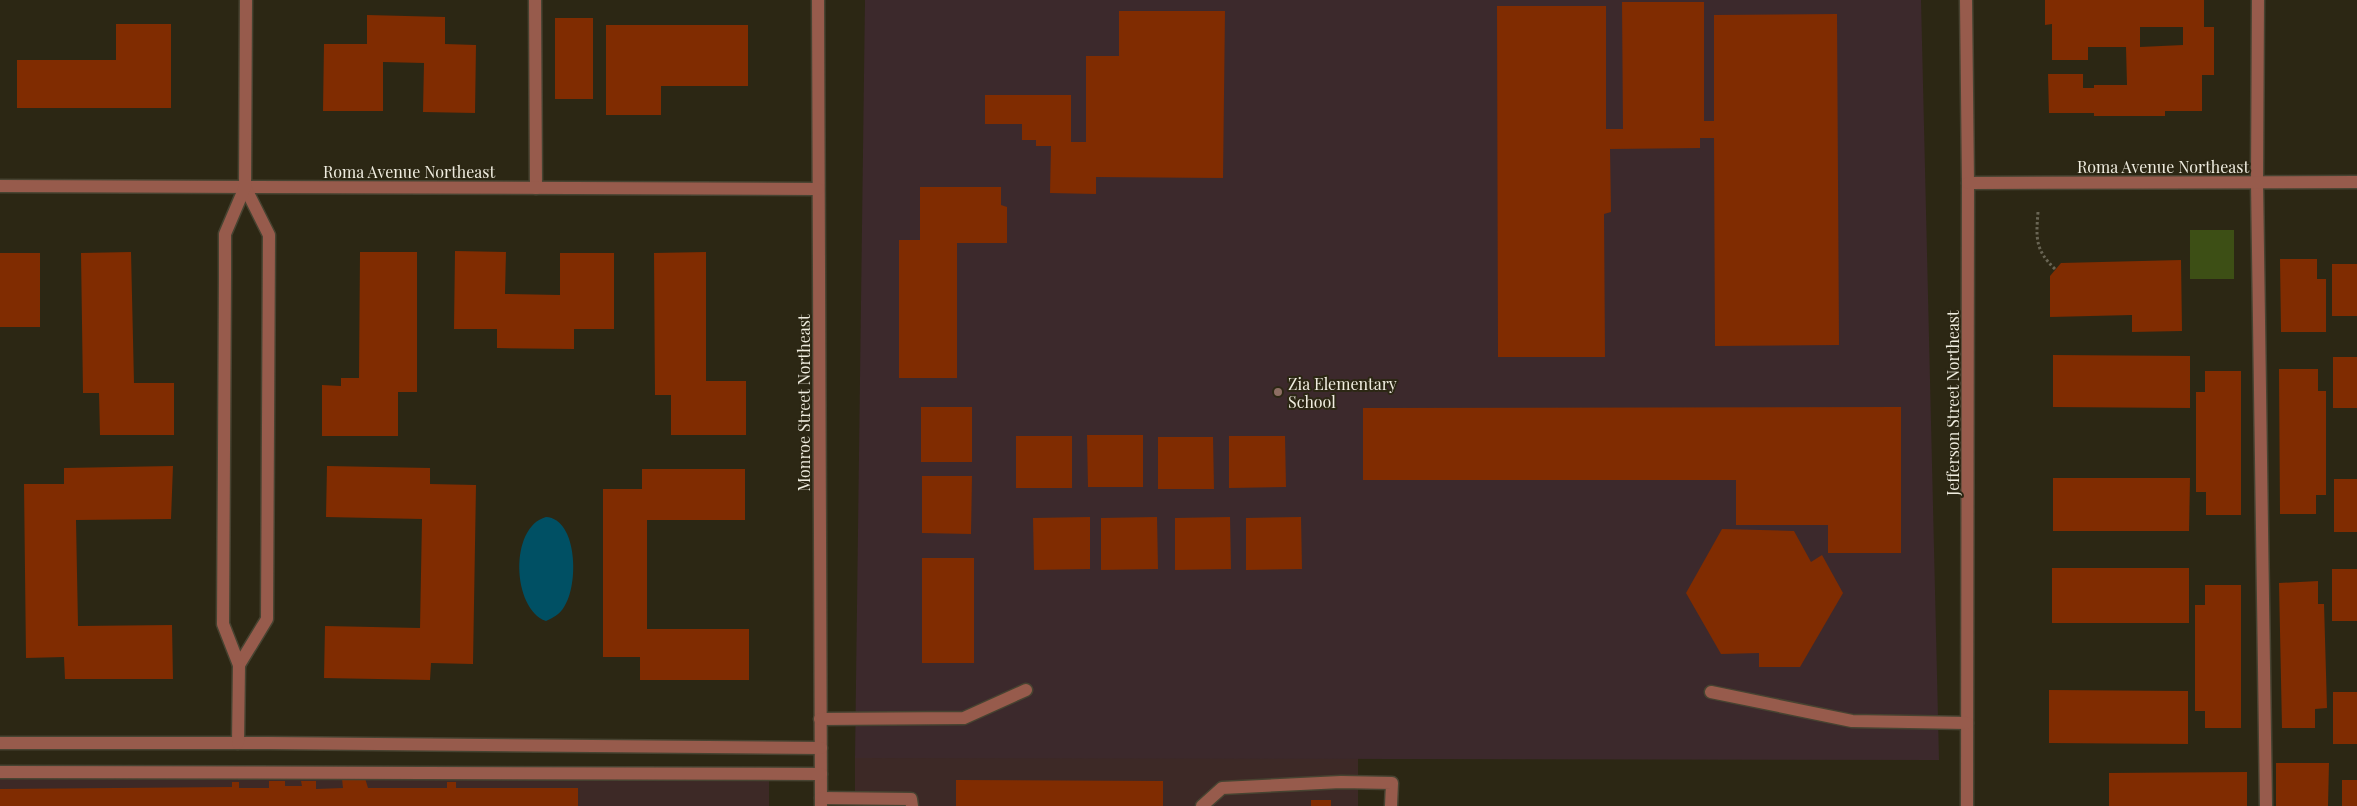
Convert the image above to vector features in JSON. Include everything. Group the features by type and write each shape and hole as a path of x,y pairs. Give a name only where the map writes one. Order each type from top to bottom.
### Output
{"street":[{"path":"238,743 240,665 223,624 225,234 245,187 246,0"},
{"path":"536,0 536,188"},
{"name":"Monroe Street Northeast","path":"818,0 821,802"},
{"name":"Jefferson Street Northeast","path":"1966,0 1968,183 1967,806"},
{"path":"2258,0 2257,182 2266,806"},
{"name":"Roma Avenue Northeast","path":"1968,183 2357,182"},
{"name":"Roma Avenue Northeast","path":"0,186 818,189"},
{"path":"240,665 267,620 269,235 245,187"},
{"path":"820,719 964,718 1026,690"},
{"path":"1711,692 1852,721 1967,723"},
{"path":"0,743 821,748"},
{"path":"0,772 821,774"},
{"path":"1202,806 1222,788 1341,782 1392,783 1391,806"},
{"path":"821,802 912,799 912,806"}],"path":[{"path":"2038,212 2036,240 2044,259 2055,269"}],"shaded area":[{"path":"865,0 1921,0 1939,760 855,758"},
{"path":"855,758 1358,758 1358,806 855,806"},
{"path":"0,778 769,781 769,806 0,806"}],"green space":[{"path":"2190,230 2234,230 2234,279 2190,279"}],"water":[{"path":"546,517 557,521 564,529 570,541 573,555 573,570 569,597 564,607 556,616 546,621 535,613 526,601 521,585 519,568 521,551 526,536 534,524"}],"building":[{"path":"2045,0 2204,0 2204,27 2214,27 2214,75 2202,75 2202,111 2165,111 2165,116 2094,116 2094,113 2049,113 2048,74 2083,74 2083,88 2094,88 2094,85 2127,85 2126,47 2088,47 2088,60 2052,60 2052,24 2045,25","holes":["2140,27 2183,27 2183,45 2140,47"]},
{"path":"1622,2 1704,2 1704,121 1714,121 1714,15 1837,14 1839,345 1715,346 1714,138 1700,138 1700,148 1610,149 1611,212 1604,214 1605,357 1498,357 1497,6 1606,6 1606,129 1623,129"},
{"path":"1119,11 1225,11 1223,178 1096,177 1096,194 1050,193 1051,146 1036,146 1036,140 1022,140 1022,124 985,124 985,95 1071,95 1071,142 1086,142 1086,56 1119,56"},
{"path":"367,15 445,17 445,44 476,45 475,113 423,112 424,63 383,62 383,111 323,111 324,44 367,44"},
{"path":"555,18 593,18 593,99 555,99"},
{"path":"116,24 171,24 171,108 17,108 17,60 116,60"},
{"path":"606,25 748,25 748,86 661,86 661,115 606,115"},
{"path":"920,187 1001,187 1001,205 1007,207 1007,243 957,243 957,378 899,378 899,240 920,240"},
{"path":"455,251 506,252 505,294 560,295 560,253 614,253 614,329 574,329 574,349 497,348 497,329 454,329"},
{"path":"131,252 134,383 174,383 174,435 100,435 99,393 83,393 81,253"},
{"path":"360,252 417,252 417,392 398,392 398,436 322,436 322,385 341,386 341,378 359,378"},
{"path":"706,252 706,381 746,381 746,435 671,435 671,395 655,395 654,253"},
{"path":"0,253 40,253 40,327 0,327"},
{"path":"2280,259 2317,259 2317,279 2326,279 2326,332 2281,332"},
{"path":"2181,260 2182,331 2132,332 2132,315 2050,317 2050,276 2061,263"},
{"path":"2332,264 2357,264 2357,316 2332,316"},
{"path":"2053,355 2190,356 2190,408 2053,407"},
{"path":"2333,357 2357,357 2357,408 2333,408"},
{"path":"2279,369 2318,369 2318,391 2326,391 2326,495 2316,495 2316,514 2280,514"},
{"path":"2205,371 2241,371 2241,515 2206,515 2206,492 2196,492 2196,392 2205,392"},
{"path":"921,407 972,407 972,462 921,462"},
{"path":"1901,407 1901,553 1828,553 1828,525 1736,525 1736,480 1363,480 1363,408"},
{"path":"1087,435 1143,435 1143,487 1088,487"},
{"path":"1016,436 1072,436 1072,488 1016,488"},
{"path":"1229,436 1285,436 1286,487 1229,488"},
{"path":"1158,437 1213,437 1214,489 1158,489"},
{"path":"173,466 171,519 76,520 78,626 172,625 173,679 65,679 64,657 26,658 24,484 64,484 64,468"},
{"path":"327,466 430,468 430,484 476,485 473,664 431,663 430,680 324,678 325,626 420,628 422,519 326,517"},
{"path":"642,469 745,469 745,520 647,520 647,629 749,629 749,680 640,680 640,657 603,657 603,489 642,489"},
{"path":"922,476 972,476 971,534 922,533"},
{"path":"2053,478 2190,478 2189,531 2053,531"},
{"path":"2334,479 2357,479 2357,532 2334,532"},
{"path":"1090,517 1090,569 1034,570 1033,518"},
{"path":"1157,517 1158,569 1101,570 1101,518"},
{"path":"1230,517 1231,569 1175,570 1175,518"},
{"path":"1301,517 1302,569 1246,570 1246,518"},
{"path":"1722,529 1794,531 1811,562 1822,555 1843,593 1800,667 1759,667 1759,653 1721,654 1686,593"},
{"path":"922,558 974,558 974,663 922,663"},
{"path":"2052,568 2189,568 2189,623 2052,623"},
{"path":"2332,569 2357,569 2357,621 2332,621"},
{"path":"2318,581 2318,604 2324,604 2327,708 2315,709 2315,728 2282,728 2279,583"},
{"path":"2205,585 2241,585 2241,728 2205,728 2205,711 2195,711 2195,605 2205,605"},
{"path":"2049,690 2188,691 2188,744 2049,743"},
{"path":"2333,692 2357,692 2357,744 2333,744"},
{"path":"2276,763 2329,763 2328,806 2276,806"},
{"path":"2247,772 2247,806 2109,806 2109,773"},
{"path":"365,778 368,788 447,788 447,782 456,782 456,788 578,788 578,806 0,806 0,789 232,787 232,782 239,782 239,788 269,788 269,781 285,781 285,786 302,786 301,781 316,781 316,789 343,788 342,779"},
{"path":"956,780 1163,781 1163,806 956,806"},
{"path":"2342,780 2357,780 2357,806 2342,806"},
{"path":"1311,800 1331,800 1331,806 1311,806"}],"place":[{"name":"Zia Elementary School","path":"1278,392"}]}
